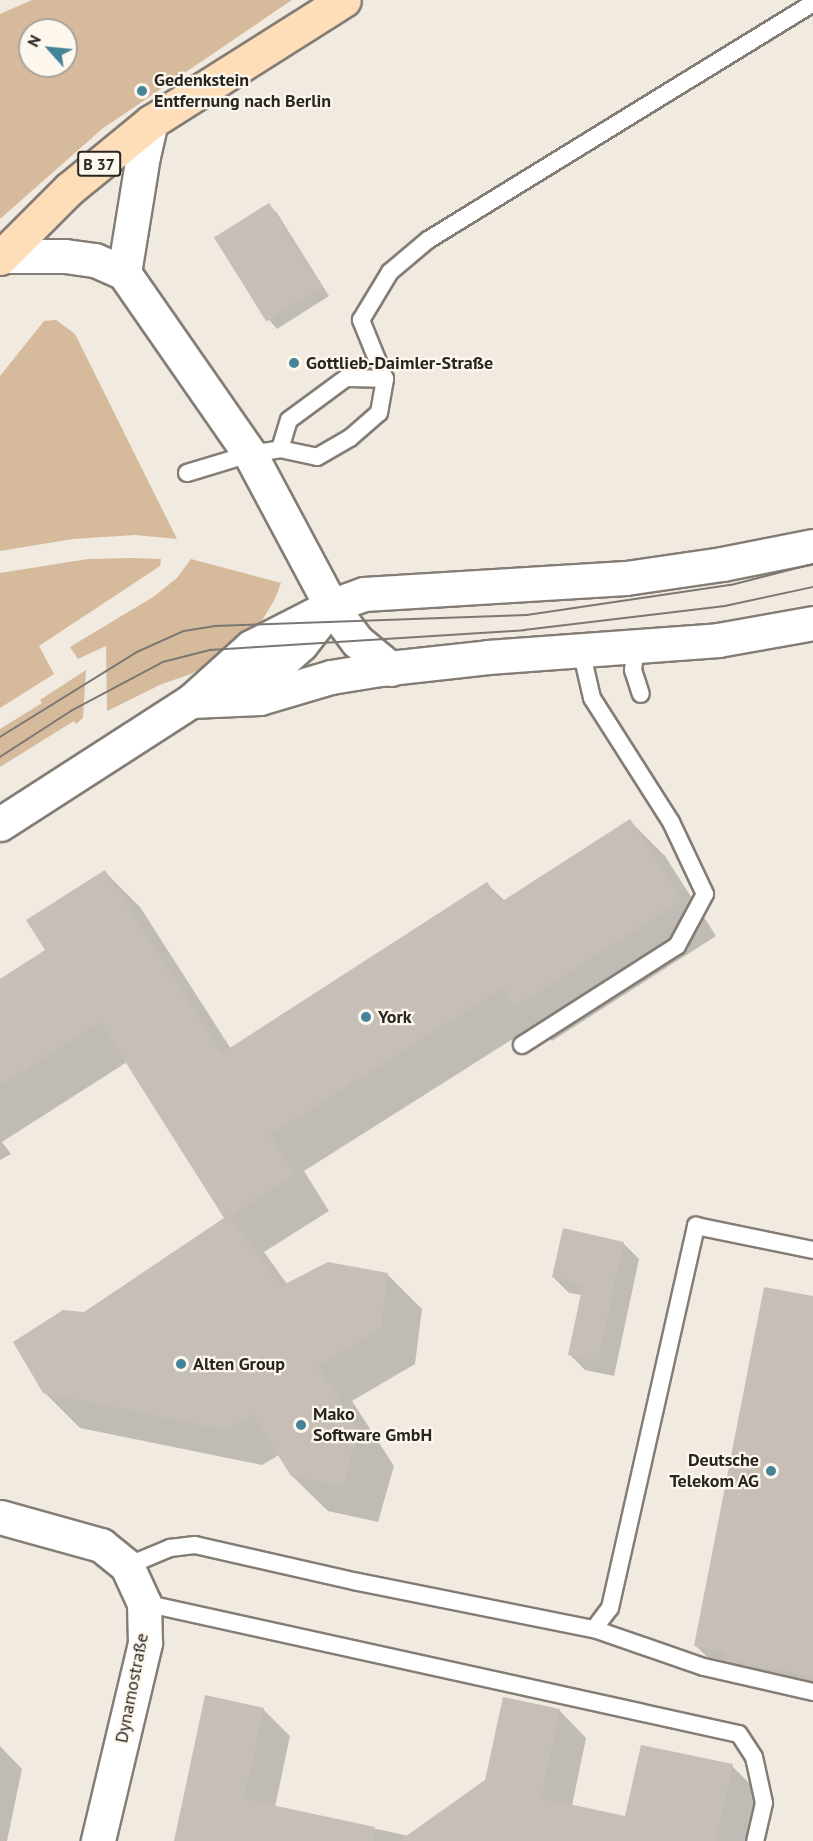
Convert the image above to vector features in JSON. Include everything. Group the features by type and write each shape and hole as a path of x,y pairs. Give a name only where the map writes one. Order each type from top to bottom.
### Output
{"main road":[{"name":"B 37","path":"1,257 69,189 151,122 344,0"}],"street":[{"path":"124,273 143,156 151,122"},
{"path":"1,257 65,256 94,260 124,273 265,451 331,606 357,641 391,669"},
{"path":"0,824 191,701 251,647 331,606 364,594 626,578 722,564 813,546"},
{"path":"191,701 260,698 331,677 391,669 488,657 718,640 813,623"},
{"name":"Dynamostraße","path":"0,1517 101,1545 127,1566 144,1603 145,1643 98,1841"}],"lane":[{"path":"187,474 265,451 317,457 350,438 379,413 385,379 361,320 390,272 428,240 813,3"},
{"path":"265,451 289,420 346,378 385,379"},
{"path":"636,646 633,670 641,694"},
{"path":"522,1045 677,946 705,894 671,822 592,698 581,650"},
{"path":"594,1629 610,1608 696,1226 813,1250"},
{"path":"127,1566 170,1548 195,1545 358,1582 594,1629 704,1667 813,1692"},
{"path":"144,1603 739,1734 754,1757 764,1803 755,1841"}],"shaded area":[{"path":"32,0 292,0 102,129 0,219 0,14"},
{"path":"56,320 75,334 177,539 135,535 73,539 0,551 0,376 44,321"},
{"path":"88,559 161,559 160,566 39,646 54,674 0,708 0,573"},
{"path":"191,559 281,583 263,619 242,641 191,674 162,684 107,711 106,646 78,659 70,647 153,597 177,578"},
{"path":"86,670 83,718 76,724 74,721 0,767 0,729 42,703 40,700"}],"building":[{"path":"269,203 321,287 266,321 214,237"},
{"path":"630,819 682,900 515,1007 503,988 270,1135 295,1175 230,1216 281,1286 328,1262 388,1273 381,1329 318,1366 359,1429 343,1487 291,1476 253,1415 226,1430 43,1393 13,1342 63,1310 84,1312 224,1218 100,1022 0,1086 0,979 45,950 26,920 105,870 222,1053 487,882 501,902"},
{"path":"563,1228 624,1242 598,1361 568,1355 583,1284 552,1277"},
{"name":"Deutsche Telekom AG","path":"764,1287 813,1296 813,1677 724,1660 725,1652 694,1646"},
{"path":"205,1695 264,1708 244,1799 375,1827 374,1841 174,1841"},
{"path":"503,1697 560,1709 541,1798 625,1816 641,1745 733,1764 716,1841 399,1841 485,1780"}],"tram line":[{"path":"0,737 137,652 184,631 214,626 527,615 731,585 813,564"},
{"path":"0,757 71,711 163,662 210,650 524,630 725,606 813,587"}],"place":[{"name":"Gedenkstein Entfernung nach Berlin","path":"142,91"},
{"name":"Gottlieb-Daimler-Straße","path":"294,363"},
{"name":"York","path":"366,1017"},
{"name":"Alten Group","path":"181,1364"},
{"name":"Mako Software GmbH","path":"301,1425"},
{"name":"Deutsche Telekom AG","path":"771,1471"}]}
